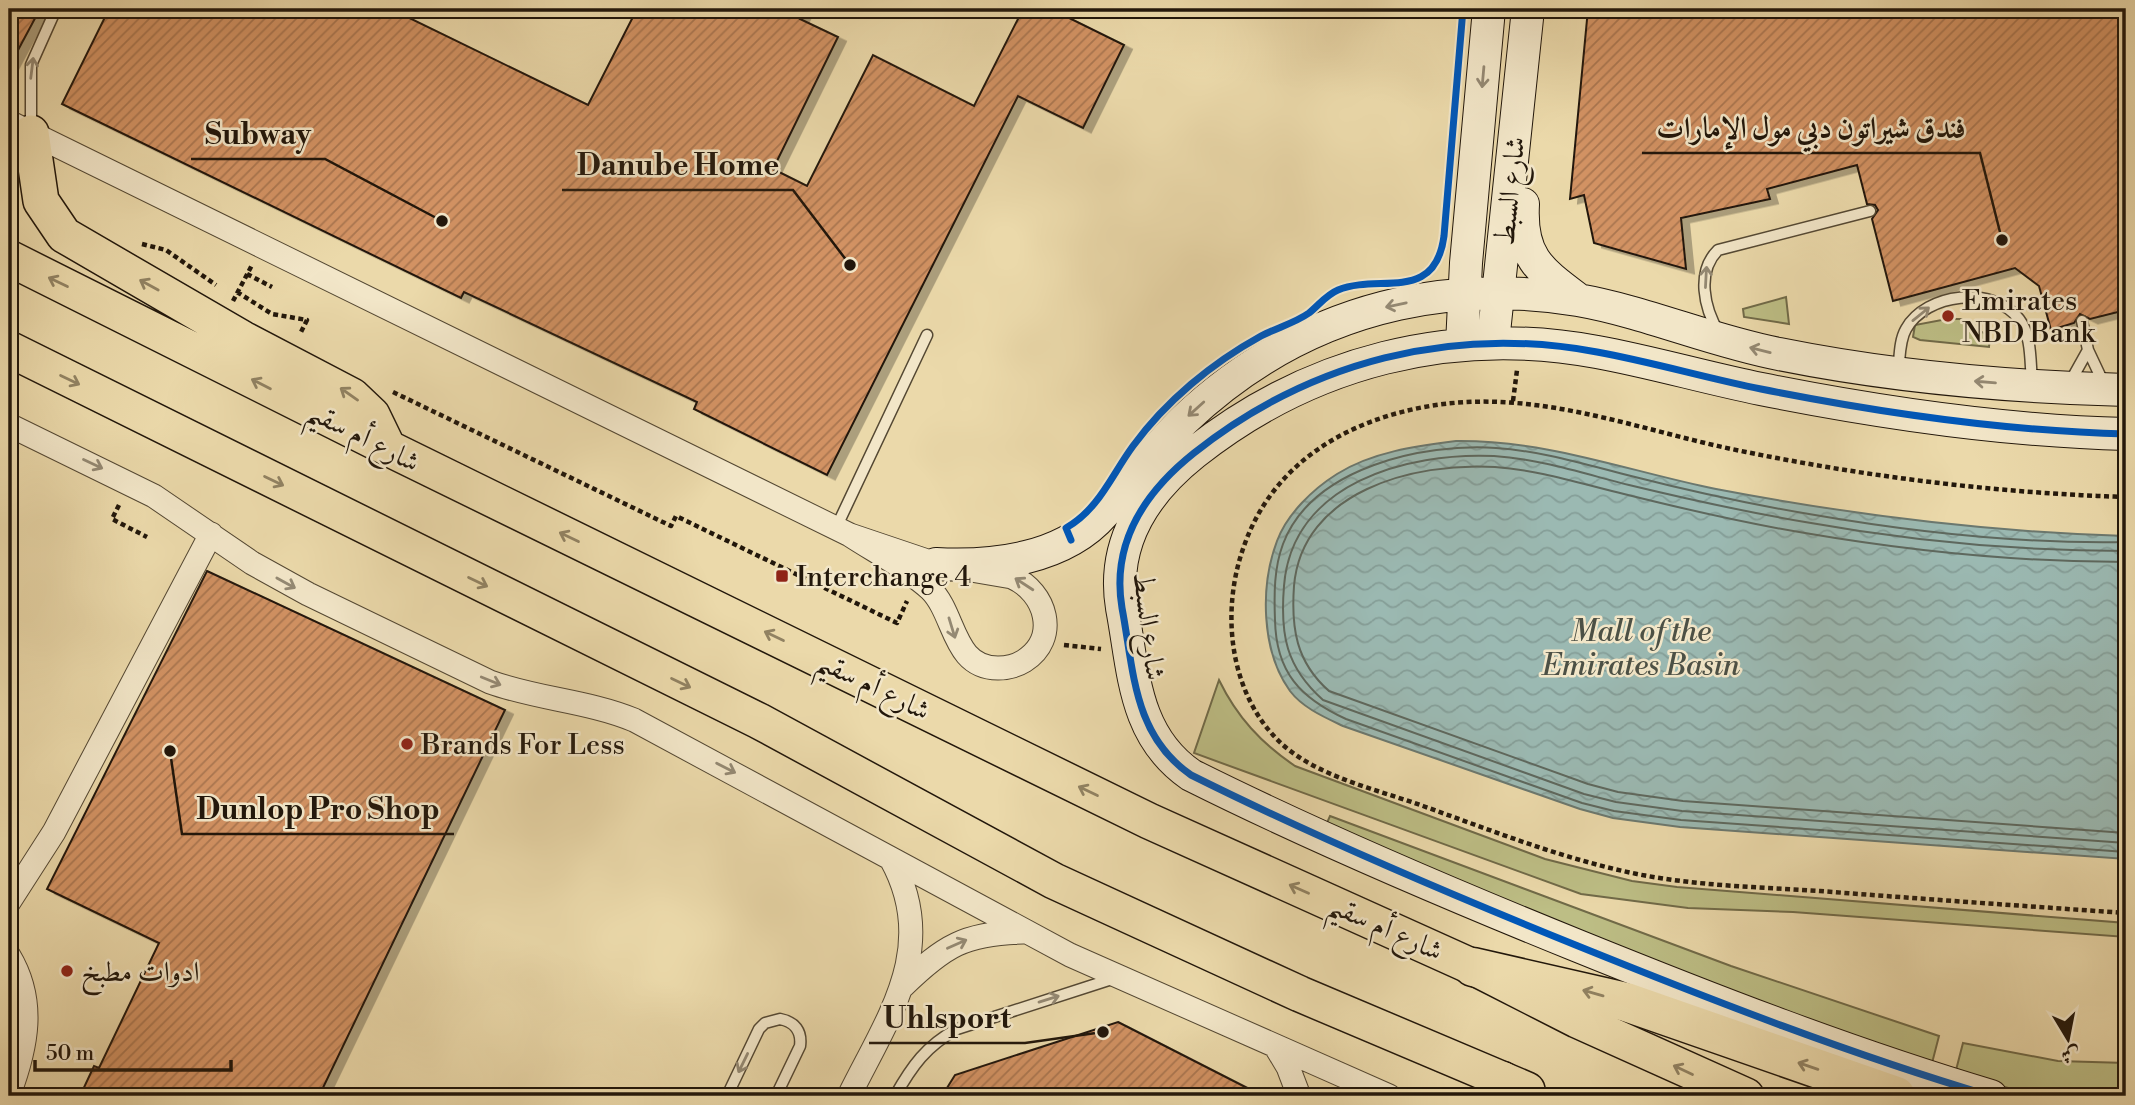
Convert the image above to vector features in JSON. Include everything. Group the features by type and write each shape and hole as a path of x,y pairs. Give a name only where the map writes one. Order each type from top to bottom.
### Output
{"highway":[{"path":"1473,967 1525,976 1626,1002 1896,1096"}],"main road":[{"path":"20,128 41,201 64,235 230,305 352,396 372,415 388,448"},
{"name":"شارع أم سقيم","path":"9,258 388,448 1149,821 1473,967 1590,1026 1745,1096"},
{"path":"9,349 759,721 1054,881 1513,1088 1543,1096"}],"street":[{"name":"شارع السبط","path":"1462,344 1463,295 1489,9"},
{"name":"شارع السبط","path":"1528,9 1499,294 1500,354 1462,344 1363,361 1289,391 1221,432 1180,466 1147,500 1131,528 1121,558 1121,600 1141,710 1155,740 1177,765 1198,779 1346,849 1758,1018 1991,1096"},
{"path":"20,128 843,532 917,579 936,595 949,616 956,639 970,658 991,668 1002,668 1014,666 1034,653 1045,632 1046,620 1039,598 1032,589 1012,577 936,564 843,532"},
{"path":"1514,132 1521,144 1526,169 1522,225 1526,246 1544,274 1580,300"},
{"path":"936,564 1005,561 1049,550 1071,540 1103,514 1128,481 1183,421 1228,382 1268,355 1322,328 1401,303 1463,295 1499,294 1580,300 1724,341 1825,363 1898,374 2032,386 2116,389"},
{"path":"1500,354 1597,351 1757,388 1932,418 2126,434"},
{"path":"9,425 130,482 252,563 308,594 490,682 517,691 594,707 634,720 758,784 1025,932 1116,978 1389,1096"},
{"path":"9,902 54,832 211,534"},
{"path":"849,1096 903,986 912,924 902,879 891,859"},
{"path":"903,986 935,956 951,946 987,934 1025,932"},
{"path":"9,956 24,986 28,1007 23,1050 9,1094"},
{"path":"1276,1047 1288,1067 1299,1096"}],"lane":[{"path":"20,128 31,65 55,9"},
{"path":"1724,341 1710,314 1704,284 1708,259 1718,250 1870,211"},
{"path":"1898,374 1902,338 1916,316 1929,307 1954,298 1981,298 2006,306 2019,320 2027,336 2032,386"},
{"path":"2082,321 2088,350 2116,389"},
{"path":"843,532 927,335"},
{"path":"2066,388 2088,350"},
{"path":"895,1096 914,1061 940,1038 957,1029 1116,978"},
{"path":"727,1096 760,1029 772,1020 780,1019 794,1025 801,1039 776,1096"}],"path":[{"path":"138,243 166,250 230,305 307,320 295,345"},
{"path":"230,305 262,246"},
{"path":"247,274 272,287"},
{"path":"1500,354 1518,366"},
{"path":"383,387 671,526 676,516 897,623 911,594"},
{"path":"2126,497 2041,493 1872,475 1705,444 1552,405 1513,401 1457,402 1404,411 1363,424 1334,436 1297,464 1267,499 1250,530 1238,562 1231,608 1234,653 1248,696 1258,715 1286,748 1324,771 1562,855 1641,875 1722,885 2126,913"},
{"path":"121,500 112,519 147,537"},
{"path":"1055,643 1104,649"}],"green space":[{"path":"1786,297 1789,324 1744,317 1743,309"},
{"path":"1961,319 1990,337 1989,347 1913,337 1915,325"},
{"path":"1219,680 1251,728 1295,766 1545,859 1632,881 1677,887 2126,923 2126,937 1793,912 1688,908 1581,894 1194,753"},
{"path":"1330,816 1731,966 1939,1036 1931,1067 1718,992 1326,825"},
{"path":"1963,1043 2058,1061 2126,1063 2126,1096 2031,1094 1955,1074"}],"water":[{"name":"Mall of the Emirates Basin","path":"1456,441 1490,442 1555,451 1683,482 1818,507 2022,531 2126,536 2126,859 1680,827 1613,818 1580,809 1343,726 1314,712 1290,691 1280,675 1269,638 1266,618 1268,578 1271,559 1281,531 1310,495 1351,466 1395,451"}],"building":[{"path":"9,9 40,9 9,67"},
{"path":"109,9 391,9 588,105 637,9 805,9 800,19 838,37 773,169 807,186 873,55 974,106 1023,9 1051,9 1124,45 1083,128 1018,96 827,475 694,409 697,402 464,292 461,298 62,104"},
{"path":"1588,9 2126,9 2126,310 2090,319 2080,314 2074,323 2051,330 2039,286 2015,268 1893,301 1872,219 1878,210 1875,205 1867,204 1857,165 1767,189 1770,199 1681,218 1686,269 1594,243 1584,195 1570,199"},
{"path":"207,571 505,710 319,1096 80,1096 94,1066 99,1068 159,943 47,889"},
{"path":"1118,1022 1263,1096 942,1096 955,1075"}],"cycle path":[{"path":"1071,540 1066,528 1096,502 1146,429 1191,384 1225,358 1261,336 1304,317 1338,290 1403,282 1429,271 1439,257 1444,236 1463,9"},
{"path":"1991,1096 1834,1045 1629,967 1383,864 1191,775 1172,759 1157,741 1139,700 1122,608 1122,562 1136,521 1161,485 1194,453 1239,421 1334,373 1385,358 1436,348 1489,343 1543,345 1638,360 1761,389 1851,406 1988,425 2126,434"}],"place":[{"name":"Subway","path":"442,221"},
{"name":"فندق شيراتون دبي مول الإمارات","path":"2002,240"},
{"name":"Danube Home","path":"850,265"},
{"name":"Emirates NBD Bank","path":"1948,316"},
{"name":"Interchange 4","path":"782,576"},
{"name":"Brands For Less","path":"407,744"},
{"name":"Dunlop Pro Shop","path":"170,751"},
{"name":"ادوات مطبخ","path":"67,971"},
{"name":"Uhlsport","path":"1103,1032"}]}
